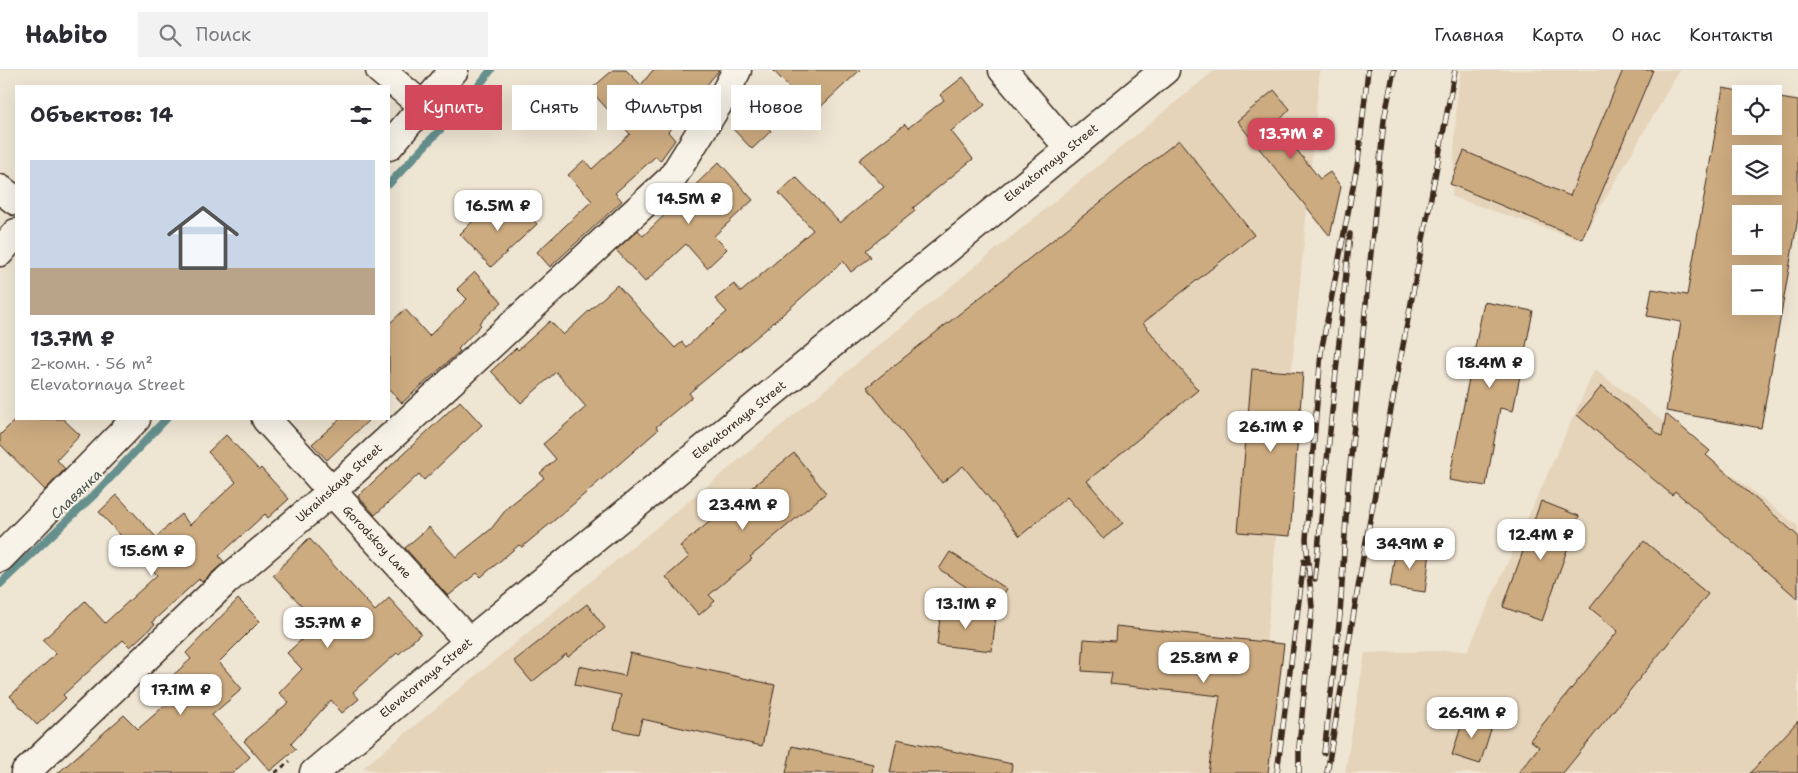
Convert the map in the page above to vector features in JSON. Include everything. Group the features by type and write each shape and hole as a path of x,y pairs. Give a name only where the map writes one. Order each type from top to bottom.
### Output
{"street":[{"path":"380,70 405,91"},
{"path":"442,85 454,70"},
{"name":"Ukrainskaya Street","path":"25,773 227,580 331,492 672,178 737,70"},
{"path":"1003,70 1069,148"},
{"name":"Elevatornaya Street","path":"316,772 469,642 1165,70"},
{"path":"390,145 405,128"},
{"path":"0,189 15,201"},
{"path":"0,252 15,234"},
{"path":"0,558 135,420"},
{"name":"Gorodskoy Lane","path":"267,420 469,642"}],"shaded area":[{"path":"1215,70 1320,70 1254,773 385,773 363,768"},
{"path":"1461,70 1680,70 1581,240 1452,197 1457,95"},
{"path":"1595,369 1798,526 1798,773 1345,773 1365,653 1468,650"}],"building":[{"path":"613,70 626,70 641,85 607,85 607,109 597,98 596,85"},
{"path":"653,70 719,70 707,85 641,85"},
{"path":"773,70 860,70 821,107 821,85 787,85"},
{"path":"1623,70 1653,70 1582,239 1450,184 1464,151 1570,196"},
{"path":"963,77 985,105 951,131 973,159 913,208 915,211 866,250 871,257 851,272 843,261 765,330 689,393 692,397 656,427 658,430 563,513 522,547 519,545 481,577 477,573 448,596 405,548 429,527 456,557 491,529 508,507 544,478 540,473 556,459 543,444 586,407 556,372 521,403 491,371 550,321 563,335 617,285 675,348 682,342 686,347 727,312 715,299 734,284 741,292 813,230 779,193 796,177 840,223 884,187 859,160 905,124 908,128 944,100 940,95"},
{"path":"1723,88 1732,90 1732,135 1782,135 1782,98 1798,101 1798,218 1782,309 1782,265 1732,265 1732,315 1781,315 1761,428 1666,411 1681,322 1647,316 1652,289 1687,295"},
{"path":"1274,90 1290,109 1276,124 1320,179 1330,172 1341,187 1330,236 1237,121"},
{"path":"626,130 670,130 668,132 675,140 660,161 656,156 615,193 622,201 550,267 537,252 592,201 568,175 584,160 592,169 630,134"},
{"path":"734,130 770,130 752,149"},
{"path":"1179,140 1254,235 1143,323 1198,390 1087,481 1123,523 1103,539 1067,497 1020,536 963,466 942,483 867,387"},
{"path":"719,162 753,200 714,236 727,249 707,268 686,244 645,282 616,250 638,230 643,236"},
{"path":"513,199 537,224 491,267 460,234 481,213 489,222"},
{"path":"475,272 502,302 479,323 481,325 458,349 460,351 402,403 390,390 390,323 405,309 429,336 467,299 457,289"},
{"path":"1484,302 1533,311 1513,411 1500,408 1486,486 1449,480"},
{"path":"1252,369 1303,373 1290,536 1238,532"},
{"path":"1602,386 1662,437 1666,414 1710,451 1706,455 1798,536 1798,599 1675,491 1672,495 1577,415"},
{"path":"460,401 482,425 424,480 419,474 375,515 358,496"},
{"path":"15,420 64,420 80,435 57,460 65,469 45,490 0,444 0,435"},
{"path":"339,420 369,420 327,460 312,444"},
{"path":"226,435 259,470 261,468 289,499 268,518 265,514 219,556 224,562 202,582 199,579 152,622 155,624 130,647 123,640 63,695 66,698 37,725 10,696 56,654 43,640 85,601 105,623 157,575 99,512 117,495 156,537 181,514 190,525 236,482 208,452"},
{"path":"794,453 826,493 750,557 752,559 709,595 715,601 699,615 666,577 689,557 680,546"},
{"path":"1541,501 1579,516 1542,621 1503,607"},
{"path":"309,538 375,611 389,598 421,633 353,692 359,699 342,713 331,700 291,744 296,749 270,771 244,741 289,702 279,693 302,669 287,653 319,624 273,575"},
{"path":"1644,541 1708,594 1563,773 1518,773 1539,747 1530,740 1618,631 1590,608"},
{"path":"1396,547 1430,552 1425,592 1390,587"},
{"path":"950,552 1007,589 995,606 939,569"},
{"path":"238,599 260,621 219,662 242,689 212,715 250,757 233,773 58,773 124,715 138,729 171,700 160,687 191,659 186,653"},
{"path":"587,604 605,628 568,657 566,654 532,682 514,661"},
{"path":"941,608 996,615 992,651 937,645"},
{"path":"1116,626 1284,644 1268,773 1208,773 1220,696 1110,684 1112,673 1082,671 1084,639 1115,641"},
{"path":"630,653 775,685 762,746 642,719 638,734 614,729 621,695 575,685 579,666 625,676"},
{"path":"1465,714 1493,723 1480,764 1452,755"},
{"path":"1798,721 1798,773 1750,773"},
{"path":"897,739 1012,764 1011,773 890,773"},
{"path":"792,746 873,764 872,773 786,773"}],"waterway":[{"name":"Славянка","path":"390,183 465,103 491,70"},
{"name":"Славянка","path":"0,584 96,493 165,420"}],"railway":[{"path":"1299,773 1299,747 1312,607 1306,539 1321,352 1358,161 1368,70"},
{"path":"1324,753 1340,615 1348,486 1384,120 1394,70"},
{"path":"1327,773 1364,552 1455,70"},
{"path":"1315,579 1350,234"},
{"path":"1277,773 1304,561"}]}
